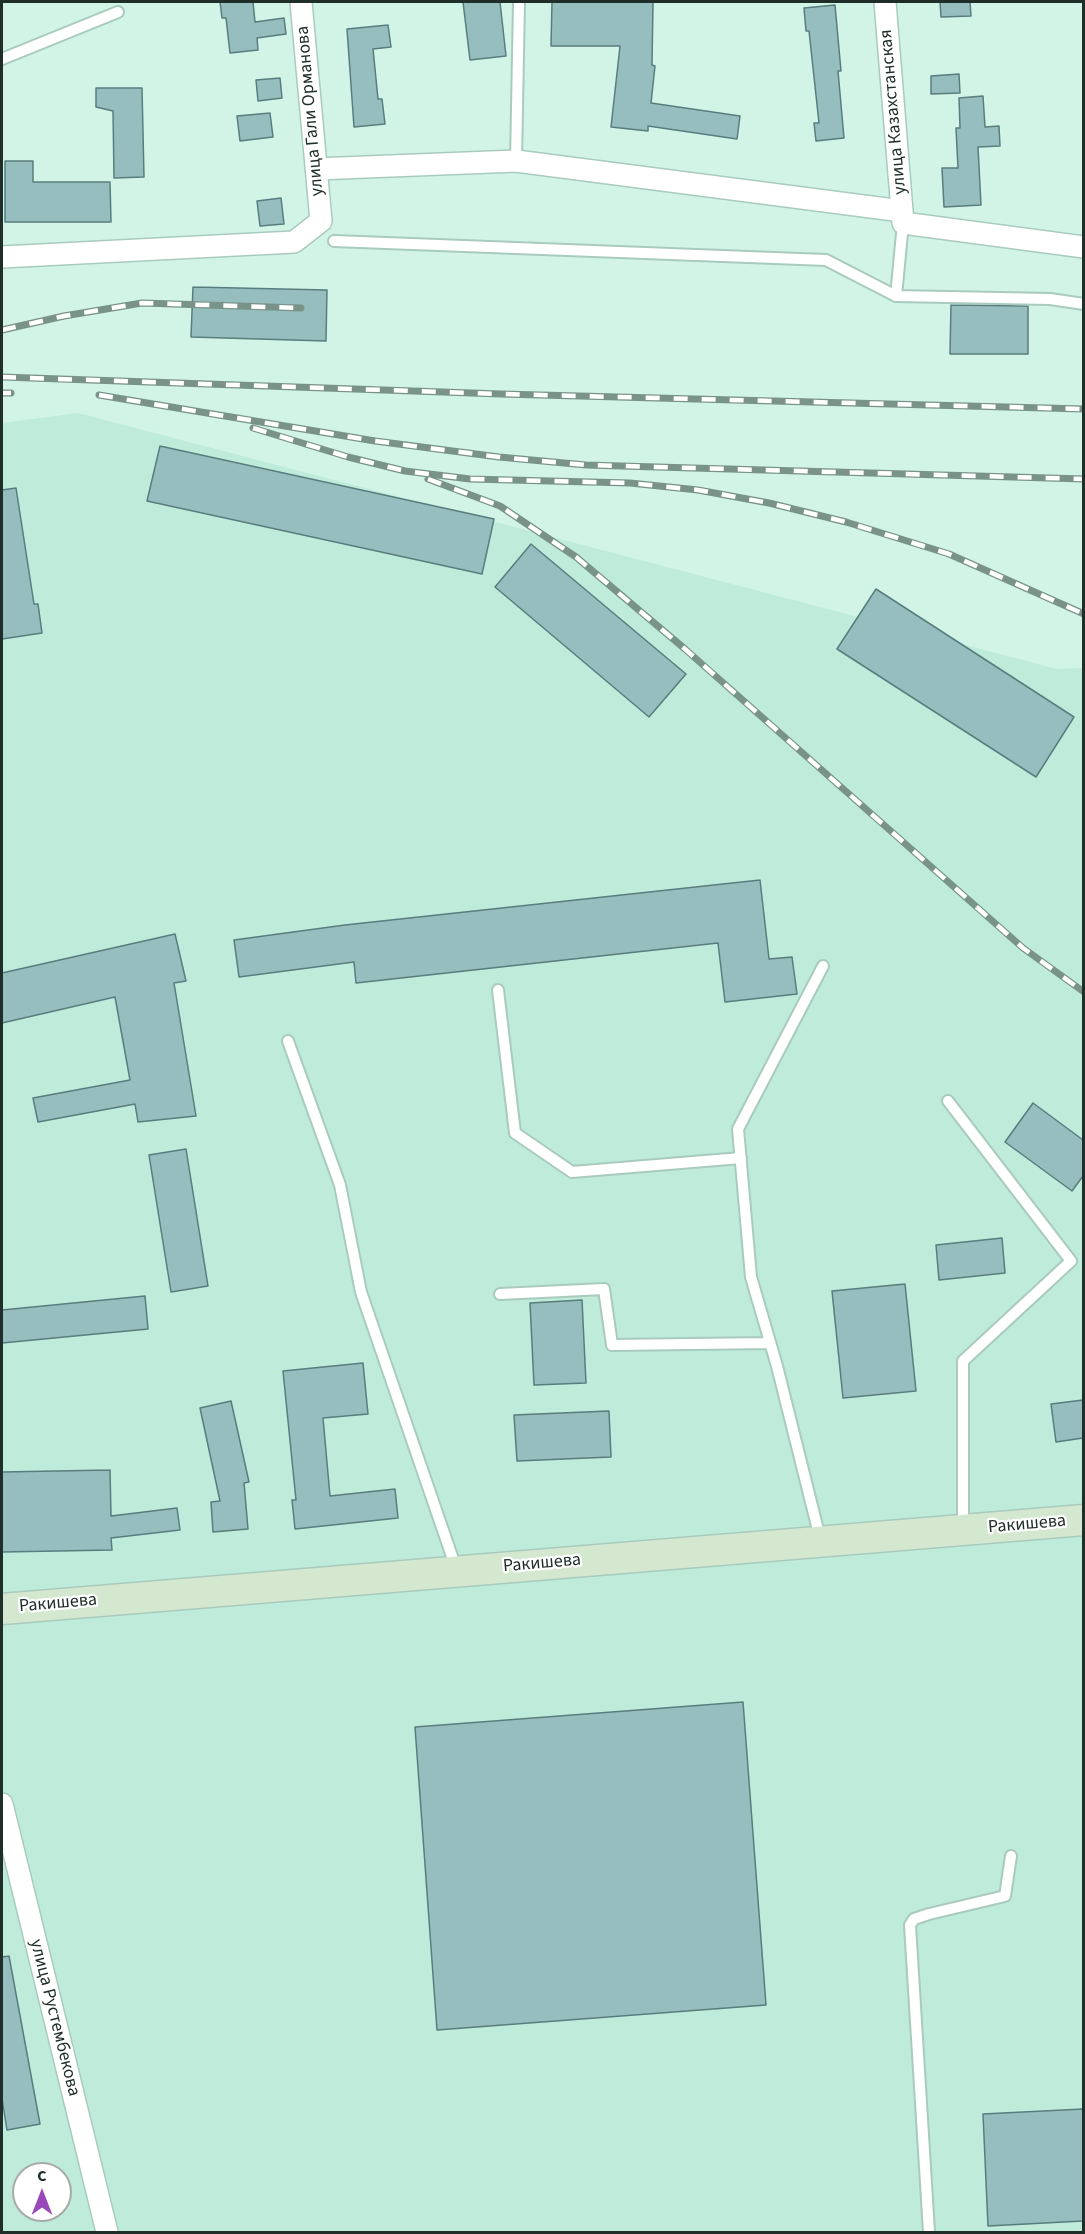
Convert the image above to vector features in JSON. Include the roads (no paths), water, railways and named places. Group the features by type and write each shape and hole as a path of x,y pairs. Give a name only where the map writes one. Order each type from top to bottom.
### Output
{"street":[{"name":"улица Гали Орманова","path":"2,257 294,242 321,221 302,2"},
{"name":"улица Казахстанская","path":"885,2 903,217"},
{"path":"316,169 516,161 903,217 1083,247"},
{"name":"Ракишева","path":"2,1609 1083,1520"},
{"name":"улица Рустембекова","path":"2,1804 107,2232"}],"lane":[{"path":"516,161 519,2"},
{"path":"2,59 118,12"},
{"path":"896,296 903,217"},
{"path":"334,241 826,260 896,296 1050,299 1083,304"},
{"path":"821,1542 751,1277 738,1129 822,966"},
{"path":"498,990 515,1133 525,1140 572,1172 741,1158"},
{"path":"288,1041 340,1185 361,1292 457,1571"},
{"path":"948,1101 1071,1261 963,1361 963,1530"},
{"path":"500,1294 604,1289 612,1345 770,1343"},
{"path":"929,2232 910,1925 914,1919 929,1914 1005,1895 1011,1856"}],"railway":[{"path":"2,330 64,316 142,303 301,308"},
{"path":"2,377 501,394 1084,409"},
{"path":"2,393 11,393"},
{"path":"99,395 375,441 499,457 586,465 1084,479"},
{"path":"253,428 348,457 405,471 470,479 630,483 698,490 769,503 846,522 949,554 1084,614"},
{"path":"428,479 500,506 576,557 685,649 1023,948 1084,992"}]}
